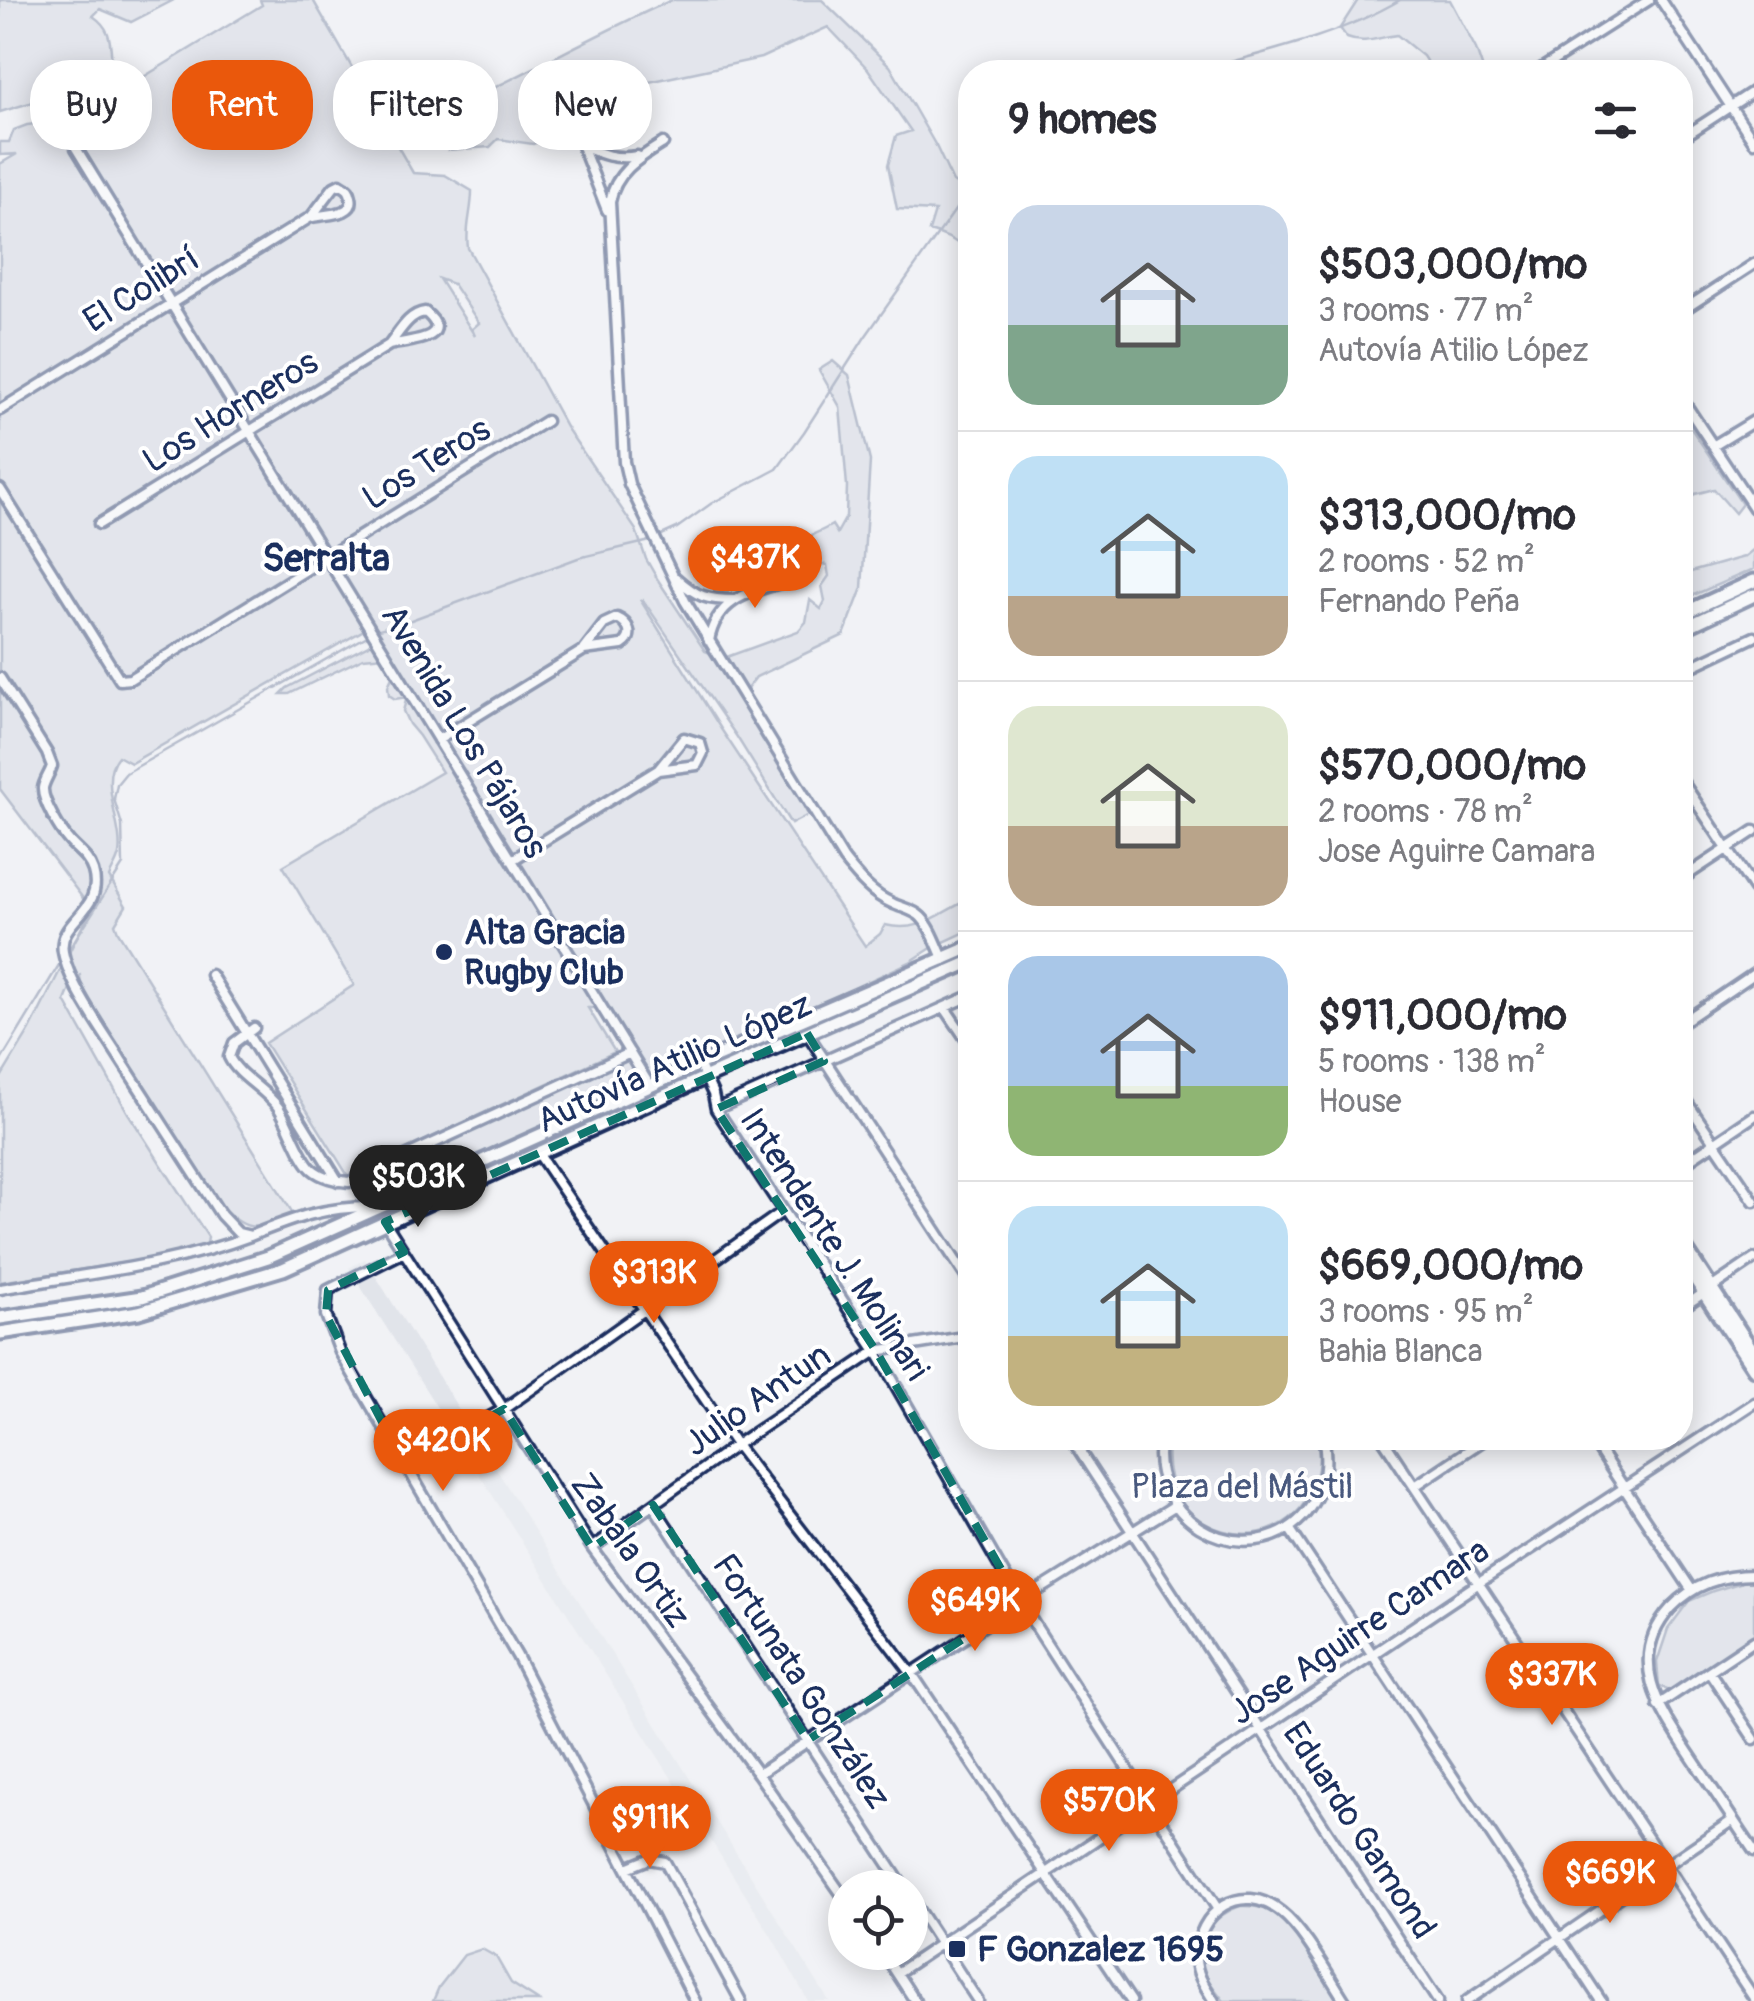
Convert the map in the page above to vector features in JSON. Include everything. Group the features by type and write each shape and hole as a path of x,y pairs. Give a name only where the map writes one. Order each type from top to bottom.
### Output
{"main road":[{"path":"1693,609 1754,581"},
{"path":"1693,624 1754,595"},
{"name":"Autovía Atilio López","path":"0,1318 142,1296 268,1258 650,1086 958,954"},
{"name":"Autovía Atilio López","path":"0,1334 138,1312 283,1269 958,967"},
{"path":"1693,1264 1754,1369"},
{"path":"1693,1272 1754,1353"}],"street":[{"path":"1555,60 1648,0"},
{"path":"1662,0 1754,142"},
{"path":"1693,131 1754,91"},
{"path":"608,214 611,194 620,176 633,162 663,143"},
{"path":"650,152 618,158 582,146 608,214 628,484 684,600 844,860 873,892 921,917 944,960"},
{"name":"Avenida Los Pájaros","path":"77,150 650,1086"},
{"name":"El Colibrí","path":"0,410 311,217 334,186 346,186 350,208 311,217"},
{"path":"1693,304 1754,264"},
{"name":"Los Horneros","path":"99,524 389,345 418,312 431,316 434,328 424,340 389,345"},
{"path":"1693,416 1754,508"},
{"name":"Los Teros","path":"0,489 120,680 130,680 546,420"},
{"path":"1713,446 1754,421"},
{"path":"672,575 701,597 735,600"},
{"path":"710,641 719,614 735,600 794,579"},
{"path":"438,740 584,650 610,620 617,618 628,627 630,635 622,646 584,650"},
{"path":"1693,666 1754,637"},
{"path":"0,678 52,766 43,788 45,800 58,825 93,870 96,887 92,903 65,933 62,949 69,972 220,1214 238,1232 250,1236"},
{"path":"512,860 658,770 684,738 700,743 703,753 697,765 658,770"},
{"path":"1693,797 1754,889"},
{"path":"1693,871 1754,831"},
{"path":"1693,1015 1754,974"},
{"path":"211,975 251,1030 338,1181"},
{"path":"716,1108 958,1002"},
{"path":"945,1008 958,1027"},
{"path":"251,1030 234,1042 229,1057 232,1064 278,1107 312,1169 349,1182 630,1053"},
{"path":"807,1033 958,1266"},
{"name":"Intendente J. Molinari","path":"700,1064 716,1108 876,1351 1020,1602 1218,1908"},
{"path":"1693,1111 1754,1201"},
{"path":"1693,1157 1754,1116"},
{"path":"538,1152 736,1446 912,1674 1130,2001"},
{"path":"0,1288 160,1262 222,1246 328,1209 379,1208"},
{"path":"404,1464 504,1409 782,1212"},
{"name":"Zabala Ortiz","path":"385,1222 592,1548 828,1875"},
{"path":"404,1252 328,1290 330,1330 517,1656 695,2001"},
{"path":"1693,1300 1754,1259"},
{"name":"Julio Antun","path":"592,1548 876,1351 958,1338"},
{"name":"Jose Aguirre Camara","path":"1693,1442 1754,1402"},
{"name":"Eduardo Gamond","path":"1079,1450 1438,2001"},
{"path":"1159,1450 1162,1480 1174,1506 1192,1524 1214,1537 1240,1542 1265,1539 1288,1528 1307,1512 1320,1490 1326,1466 1325,1450"},
{"path":"1390,1450 1754,1998"},
{"path":"1414,1486 1469,1450"},
{"path":"1599,1450 1691,1589"},
{"name":"Jose Aguirre Camara","path":"897,1973 1681,1450"},
{"name":"Fortunata González","path":"652,1506 892,1870"},
{"path":"758,1774 1174,1506"},
{"path":"1288,1528 1601,2001"},
{"path":"1754,1575 1734,1575 1691,1589 1662,1618 1649,1654 1649,1675 1658,1706 1754,1851"},
{"path":"1658,1706 1754,1641"},
{"path":"1708,1671 1754,1739"},
{"path":"1466,2001 1733,1820"},
{"path":"627,1868 650,1858 665,1862 741,2001"},
{"path":"1214,2001 1202,1983 1196,1962 1199,1939 1218,1908 1246,1898 1280,1910 1296,1926 1345,2001"},
{"path":"928,1924 978,2001"},
{"path":"895,1970 915,2001"}],"highlighted area":[{"path":"807,1033 824,1061 716,1109 876,1351 1020,1602 808,1740 653,1505 592,1548 504,1409 404,1464 326,1315 328,1290 404,1252 385,1222"}],"shaded area":[{"path":"365,1259 829,2001 808,2001 772,1937 349,1268"}],"green space":[{"path":"0,0 174,0 131,22 100,9 93,16 107,31 112,60 30,60 30,103 0,112"},
{"path":"260,0 313,0 348,60 333,60 333,150 400,150 413,173 445,175 472,191 468,248 566,427 636,530 658,580 705,651 724,658 798,631 806,622 810,600 821,609 825,601 822,586 829,576 827,565 801,560 795,554 796,544 805,538 832,525 837,533 846,517 840,407 819,370 833,361 849,375 870,461 862,588 844,635 756,677 747,689 808,815 791,824 737,737 641,601 865,946 885,925 910,927 958,905 958,936 839,995 384,1200 358,1199 356,1194 364,1188 363,1180 635,1053 609,1008 588,1008 615,1052 348,1176 265,1043 354,985 283,866 442,772 409,724 403,711 407,697 395,699 389,695 393,675 384,656 363,658 289,694 281,694 372,643 377,633 323,547 369,627 131,763 118,756 110,777 120,843 109,877 126,906 115,924 118,932 294,1215 254,1226 239,1222 221,1205 105,1029 80,976 65,1001 128,1113 208,1237 207,1244 168,1256 0,1282 0,1079 30,1030 91,909 0,789 0,164 17,154 0,155 0,142 9,142 14,130 30,125 30,150 152,150 152,72 262,5","holes":["439,279 453,284 479,323 472,329 475,336"]},
{"path":"672,0 822,0 890,66 958,185 958,244 929,231 935,211 897,209 888,165 896,136 911,131 868,69 828,27 761,58 652,81 652,60 549,60"},
{"path":"1358,0 1450,0 1480,60 1426,60 1397,35 1354,40 1347,38 1340,28"},
{"path":"518,76 518,142 498,139 498,86"},
{"path":"1693,431 1742,504 1735,513 1714,489 1695,494"},
{"path":"1754,549 1754,569 1693,595 1693,571 1744,557"},
{"name":"Plaza del Mástil","path":"1169,1450 1318,1450 1319,1455 1314,1483 1299,1510 1277,1527 1251,1533 1224,1531 1200,1520 1180,1500 1169,1473"},
{"path":"1746,1581 1754,1582 1754,1634 1669,1691 1659,1685 1657,1662 1668,1629 1689,1601"},
{"path":"1240,1906 1265,1909 1287,1922 1339,2001 1224,2001 1201,1968 1199,1948 1214,1922"},
{"path":"482,1949 496,1957 511,1983 539,2001 433,2001 464,1955"}],"waterway":[{"path":"1238,60 1325,34 1400,0"},
{"path":"376,630 578,558 646,542 777,469 958,206"},
{"path":"66,954 123,865 122,825 114,799 117,784 126,773 369,635"},
{"path":"0,1062 62,960"}],"place":[{"name":"Alta Gracia Rugby Club","path":"444,952"},
{"name":"F Gonzalez 1695","path":"957,1949"}],"district":[{"name":"Serralta","path":"326,558"}]}
